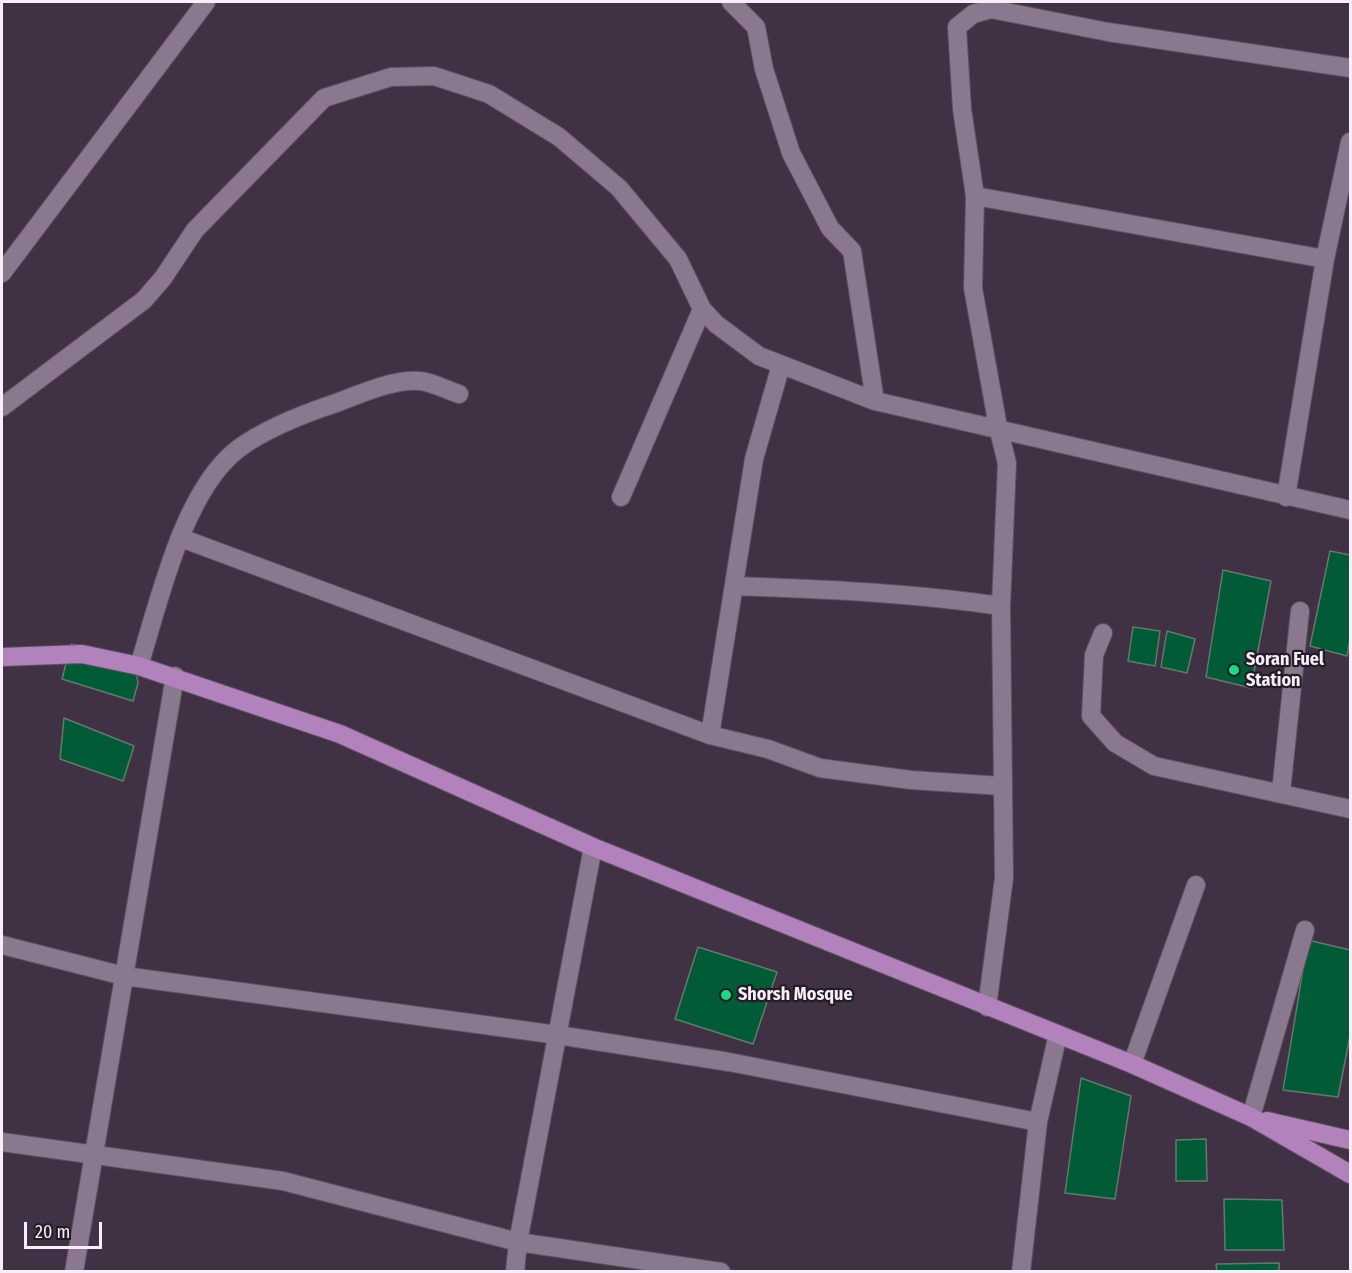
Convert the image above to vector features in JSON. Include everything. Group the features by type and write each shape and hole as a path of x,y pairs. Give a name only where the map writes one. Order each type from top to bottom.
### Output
{"main road":[{"path":"2,657 82,654 139,666 175,676 340,734 593,847 1132,1064 1251,1117 1350,1174"},
{"path":"1251,1117 1350,1140"}],"street":[{"path":"2,273 206,2"},
{"path":"731,2 756,27 764,69 791,153 830,228 852,250 875,401"},
{"path":"987,1006 1004,878 1001,606 1007,462 998,427 973,288 975,196 962,109 957,27 974,14 991,9 1108,32 1350,68"},
{"path":"2,407 144,300 163,278 195,230 324,98 391,77 434,76 489,94 559,136 619,188 678,259 702,309 716,324 759,356 875,401 998,427 1286,497 1350,510"},
{"path":"1286,497 1325,259 1350,142"},
{"path":"975,196 1325,259"},
{"path":"621,497 702,309"},
{"path":"710,735 754,459 781,365"},
{"path":"139,666 171,561 181,537 208,482 236,450 264,432 382,387 420,381 459,394"},
{"path":"181,537 710,735 768,749 820,768 911,780 1002,786"},
{"path":"734,585 938,597 1001,606"},
{"path":"1281,792 1300,610"},
{"path":"1103,633 1094,655 1091,716 1115,743 1154,766 1281,792 1350,809"},
{"path":"74,1272 175,676"},
{"path":"515,1272 518,1242 593,847"},
{"path":"1132,1064 1196,885"},
{"path":"1251,1117 1305,930"},
{"path":"2,945 124,976 558,1035 729,1062 1038,1122"},
{"path":"1021,1272 1038,1122 1058,1034"},
{"path":"2,1143 283,1181 518,1242 721,1272"}],"building":[{"path":"1330,551 1350,555 1350,638 1347,656 1310,646"},
{"path":"1223,570 1271,581 1251,688 1206,677"},
{"path":"1133,627 1160,631 1155,666 1128,661"},
{"path":"1167,631 1195,639 1187,673 1161,667"},
{"path":"71,644 117,654 136,671 138,683 133,701 62,679"},
{"path":"64,718 134,746 123,781 60,759"},
{"path":"1308,940 1350,950 1350,1036 1338,1097 1283,1090"},
{"name":"Shorsh Mosque","path":"698,947 777,972 753,1044 675,1019"},
{"path":"1081,1078 1131,1096 1115,1199 1065,1193"},
{"path":"1206,1139 1207,1181 1176,1181 1176,1140"},
{"path":"1224,1199 1282,1200 1284,1250 1225,1250"},
{"path":"1279,1263 1279,1272 1217,1272 1216,1264"}],"place":[{"name":"Soran Fuel Station","path":"1234,670"},
{"name":"Shorsh Mosque","path":"726,995"}]}
